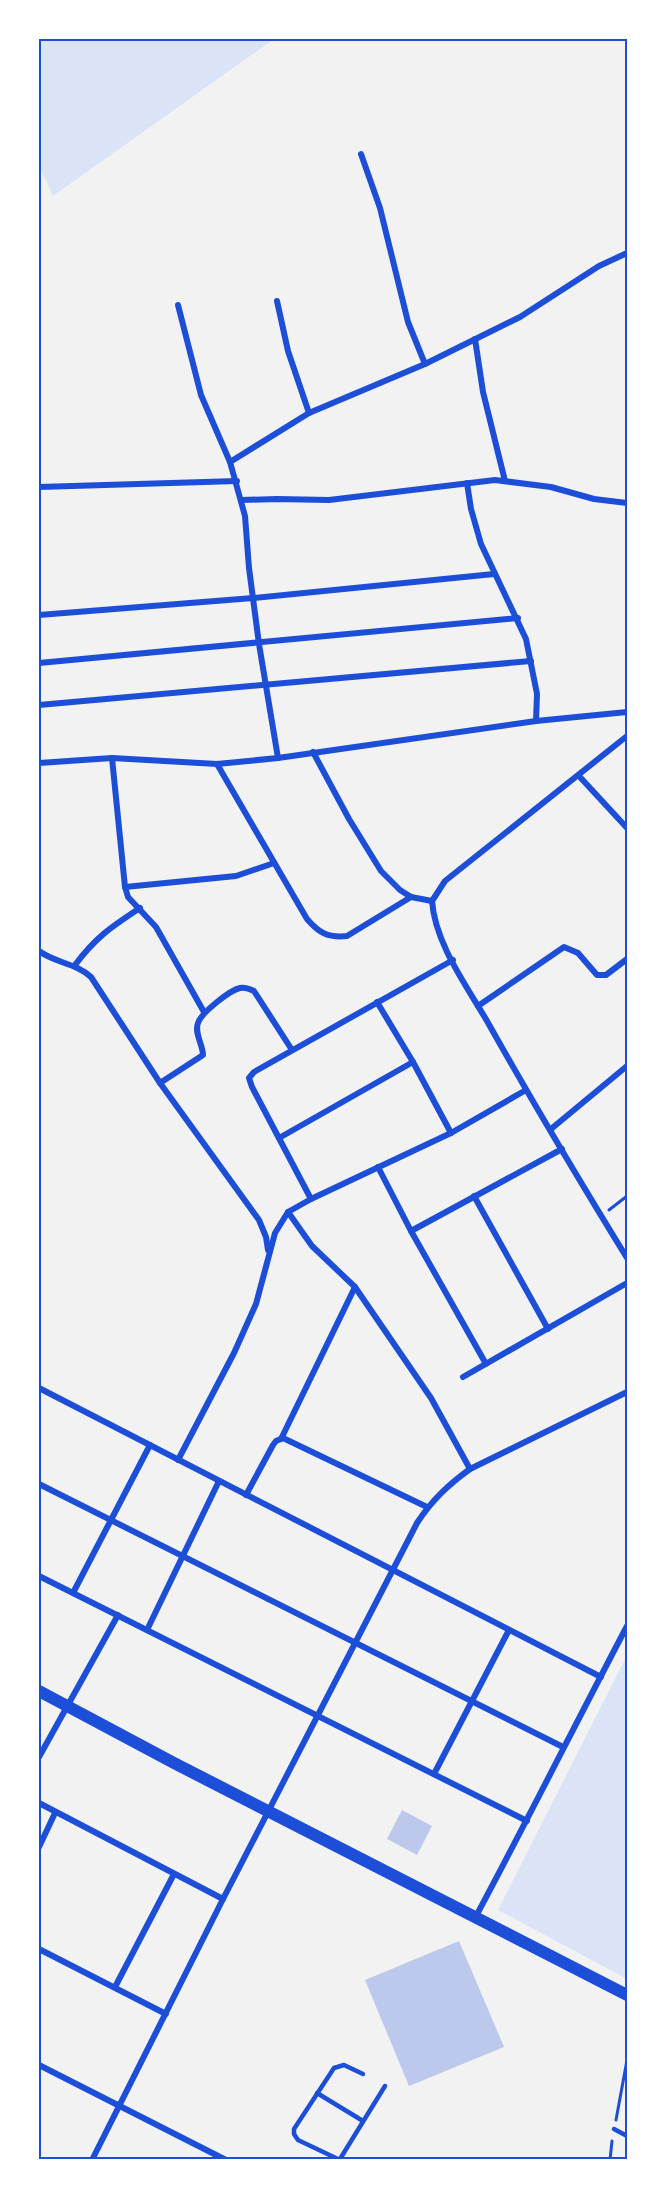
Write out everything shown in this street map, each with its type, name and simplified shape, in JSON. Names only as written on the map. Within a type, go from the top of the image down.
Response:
[{"type":"main road","points":[[39,1691],[627,1995]]},
{"type":"street","points":[[361,154],[380,208],[408,321],[425,364]]},
{"type":"street","points":[[230,462],[309,413],[425,364],[520,317],[599,266],[627,253]]},
{"type":"street","points":[[277,301],[288,351],[309,413]]},
{"type":"street","points":[[178,305],[201,395],[230,462],[242,500],[259,644],[278,758]]},
{"type":"street","points":[[475,339],[483,392],[505,481]]},
{"type":"street","points":[[242,500],[329,500],[495,480],[551,487],[594,499],[627,503]]},
{"type":"street","points":[[39,487],[237,481]]},
{"type":"street","points":[[466,483],[476,530],[494,574],[518,618],[531,661],[537,694],[536,721]]},
{"type":"street","points":[[39,615],[253,598],[494,574]]},
{"type":"street","points":[[39,663],[518,618]]},
{"type":"street","points":[[39,705],[531,661]]},
{"type":"street","points":[[39,763],[112,758],[217,764],[278,758],[536,721],[627,712]]},
{"type":"street","points":[[627,736],[445,881],[432,901],[437,926],[478,1006],[627,1258]]},
{"type":"street","points":[[314,752],[349,819],[381,871],[400,890],[411,897],[432,901]]},
{"type":"street","points":[[112,758],[128,897],[156,927],[204,1012]]},
{"type":"street","points":[[217,764],[308,918],[326,936],[347,936],[411,897]]},
{"type":"street","points":[[579,776],[627,828]]},
{"type":"street","points":[[125,886],[236,876],[274,863]]},
{"type":"street","points":[[75,965],[106,929],[140,908]]},
{"type":"street","points":[[478,1006],[564,947],[578,953],[597,975],[606,975],[627,959]]},
{"type":"street","points":[[39,951],[46,956],[75,965],[91,977],[160,1083],[259,1220],[266,1237],[268,1252]]},
{"type":"street","points":[[311,1199],[249,1078],[254,1072],[292,1050],[453,960]]},
{"type":"street","points":[[160,1083],[203,1055],[197,1024],[204,1012],[238,988],[254,991],[292,1050]]},
{"type":"street","points":[[377,1002],[414,1062],[451,1133]]},
{"type":"street","points":[[279,1138],[414,1062]]},
{"type":"street","points":[[551,1129],[627,1066]]},
{"type":"street","points":[[177,1460],[234,1353],[256,1304],[268,1252],[280,1222],[288,1212],[451,1133],[526,1090]]},
{"type":"street","points":[[411,1231],[562,1149]]},
{"type":"street","points":[[378,1167],[411,1231],[486,1364]]},
{"type":"street","points":[[474,1196],[548,1329]]},
{"type":"street","points":[[288,1212],[312,1246],[355,1287],[431,1398],[470,1469]]},
{"type":"street","points":[[463,1377],[627,1283]]},
{"type":"street","points":[[246,1495],[273,1445],[281,1439],[355,1287]]},
{"type":"street","points":[[39,1388],[601,1677]]},
{"type":"street","points":[[93,2160],[223,1899],[270,1812],[393,1570],[428,1507],[447,1486],[470,1469],[627,1392]]},
{"type":"street","points":[[281,1439],[287,1438],[428,1507]]},
{"type":"street","points":[[73,1593],[150,1445]]},
{"type":"street","points":[[147,1630],[219,1481]]},
{"type":"street","points":[[39,1484],[563,1747]]},
{"type":"street","points":[[39,1576],[527,1821]]},
{"type":"street","points":[[39,1757],[118,1615]]},
{"type":"street","points":[[475,1918],[627,1626]]},
{"type":"street","points":[[434,1774],[509,1630]]},
{"type":"street","points":[[39,1803],[223,1899]]},
{"type":"street","points":[[39,1847],[55,1813]]},
{"type":"street","points":[[115,1988],[174,1874]]},
{"type":"street","points":[[39,1949],[166,2014]]},
{"type":"street","points":[[39,2065],[226,2160]]},
{"type":"lane","points":[[363,2074],[344,2065],[334,2068],[294,2129],[298,2140],[340,2159],[385,2086]]},
{"type":"lane","points":[[317,2093],[363,2121]]},
{"type":"lane","points":[[614,2129],[627,2136]]},
{"type":"path","points":[[601,1216],[627,1196]]},
{"type":"path","points":[[624,2076],[627,2060]]},
{"type":"shaded area","points":[[39,39],[274,39],[53,196],[39,166]]},
{"type":"shaded area","points":[[625,1659],[627,1661],[627,1979],[498,1910]]},
{"type":"building","points":[[402,1810],[432,1826],[417,1855],[387,1839]]},
{"type":"building","points":[[459,1941],[504,2047],[409,2086],[365,1980]]}]
